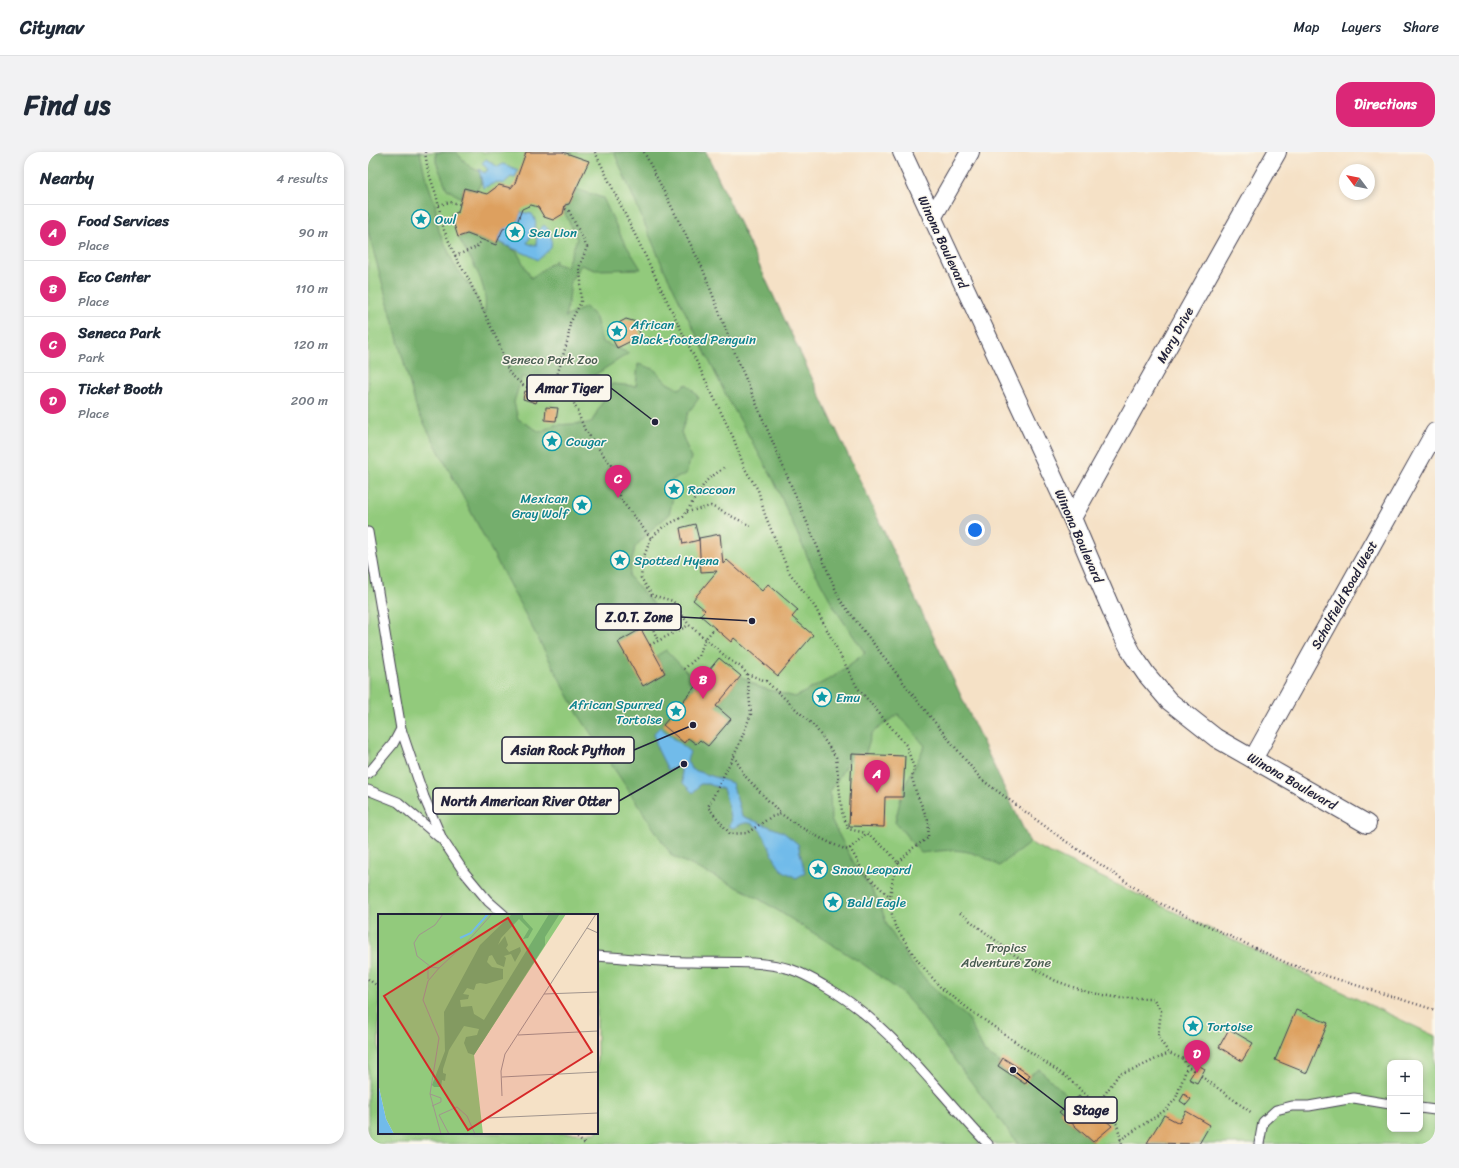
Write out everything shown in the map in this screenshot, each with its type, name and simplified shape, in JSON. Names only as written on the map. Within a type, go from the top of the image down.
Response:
[{"type":"street","name":"Winona Boulevard","points":[[902,152],[1072,518],[1120,630],[1133,655],[1146,674],[1169,701],[1216,738],[1367,824]]},
{"type":"street","points":[[932,218],[970,152]]},
{"type":"street","name":"Mary Drive","points":[[1072,518],[1277,152]]},
{"type":"street","name":"Scholfield Road West","points":[[1253,759],[1435,432]]},
{"type":"lane","points":[[368,532],[401,729],[424,797],[442,839],[464,872],[488,901],[503,914]]},
{"type":"lane","points":[[368,774],[393,744],[401,729]]},
{"type":"lane","points":[[368,790],[398,802],[442,839]]},
{"type":"lane","points":[[598,956],[689,962],[765,964],[791,970],[811,978],[837,992],[894,1040],[958,1113],[988,1144]]},
{"type":"lane","points":[[1259,1144],[1263,1122],[1276,1110],[1292,1106],[1309,1106],[1354,1098],[1387,1104]]},
{"type":"lane","points":[[1423,1108],[1435,1110]]},
{"type":"path","points":[[425,152],[428,171],[439,205],[444,230],[498,344],[509,373],[524,386],[544,394],[562,390],[578,382]]},
{"type":"path","points":[[595,152],[733,437],[745,468],[758,490],[767,522],[789,572],[815,607],[856,687],[906,745],[914,768],[912,778],[916,792],[929,823],[928,838],[913,848],[898,864],[893,878],[889,903],[895,926],[902,938],[941,988],[974,1013],[1068,1078],[1117,1124],[1122,1144]]},
{"type":"path","points":[[644,152],[702,267],[736,356],[840,600],[920,704],[982,778],[1061,838],[1153,900],[1289,964],[1435,1010]]},
{"type":"path","points":[[439,205],[450,202],[460,204]]},
{"type":"path","points":[[564,208],[569,211],[588,247],[579,268],[581,278],[581,302],[570,323],[568,339],[556,379],[562,390],[573,401],[585,430],[613,468],[621,500],[651,538]]},
{"type":"path","points":[[455,256],[477,247],[481,240]]},
{"type":"path","points":[[726,466],[706,481],[683,517],[663,527],[651,538],[643,558],[641,578],[652,595],[673,600],[689,625],[731,661],[742,667],[747,674],[751,714],[733,756],[708,807],[715,818],[730,834],[747,833],[771,817],[781,814]]},
{"type":"path","points":[[687,512],[711,506],[753,527]]},
{"type":"path","points":[[649,619],[658,641]]},
{"type":"path","points":[[650,645],[689,625]]},
{"type":"path","points":[[684,668],[699,656],[705,639],[715,628]]},
{"type":"path","points":[[747,674],[766,681],[814,727],[836,757],[842,812],[848,829],[866,834],[889,852],[898,864]]},
{"type":"path","points":[[733,756],[745,776],[781,814],[803,829],[835,846],[848,850],[866,834]]},
{"type":"path","points":[[850,848],[864,873],[890,897]]},
{"type":"path","points":[[960,913],[1029,966],[1056,981],[1087,992],[1120,998],[1153,998],[1160,1011],[1158,1037],[1168,1053],[1183,1059],[1187,1066],[1194,1071]]},
{"type":"path","points":[[368,979],[378,986]]},
{"type":"path","points":[[1097,1105],[1119,1074],[1138,1068],[1168,1053]]},
{"type":"path","points":[[1120,1140],[1167,1109],[1176,1098],[1187,1066]]},
{"type":"path","points":[[1201,1076],[1263,1122]]},
{"type":"path","points":[[573,1134],[585,1144]]},
{"type":"green space","points":[[368,152],[706,152],[1028,841],[1435,1036],[1435,1144],[368,1144]]},
{"type":"green space","name":"Seneca Park Zoo","points":[[368,152],[420,152],[425,175],[435,204],[439,231],[455,266],[474,292],[484,315],[485,295],[482,285],[474,265],[458,237],[467,234],[496,245],[498,241],[517,252],[531,278],[556,260],[554,263],[566,267],[577,239],[564,211],[565,205],[569,203],[576,189],[603,198],[623,240],[641,269],[595,270],[581,265],[571,280],[569,300],[565,317],[586,307],[596,318],[602,342],[629,353],[587,380],[568,377],[536,383],[522,376],[514,402],[518,419],[540,432],[554,425],[591,423],[612,384],[636,386],[638,364],[654,369],[667,383],[679,389],[687,384],[699,398],[688,413],[681,432],[691,458],[686,474],[666,483],[673,497],[669,515],[653,528],[635,547],[629,576],[654,605],[640,615],[635,633],[619,642],[643,685],[665,673],[656,656],[666,650],[687,672],[693,689],[663,725],[684,743],[688,738],[696,744],[700,740],[716,706],[741,676],[759,687],[795,697],[833,677],[865,653],[837,612],[811,565],[773,479],[726,395],[663,267],[614,152],[706,152],[1030,843],[999,866],[979,855],[970,852],[953,850],[921,853],[895,822],[903,789],[925,746],[898,714],[872,733],[865,755],[852,755],[830,792],[831,820],[854,863],[879,901],[887,925],[910,962],[935,990],[967,1017],[985,1053],[1000,1062],[998,1066],[1024,1083],[1030,1075],[1039,1069],[1073,1101],[1059,1112],[1093,1142],[1092,1144],[1018,1144],[913,1005],[901,992],[863,964],[764,902],[745,891],[672,856],[578,714],[417,410],[368,231]]},
{"type":"green space","points":[[436,152],[456,152],[470,167],[481,172],[481,183],[476,191],[464,188],[461,198],[447,189],[436,162]]},
{"type":"water","points":[[486,159],[498,167],[503,164],[518,170],[515,178],[511,177],[503,184],[497,182],[483,188],[479,169],[484,173],[488,170],[482,163]]},
{"type":"water","points":[[521,212],[532,214],[536,226],[527,243],[536,246],[537,232],[544,225],[550,233],[551,248],[538,260],[498,241],[503,229],[517,223]]},
{"type":"water","points":[[660,727],[690,752],[687,760],[691,769],[732,783],[742,816],[783,832],[798,844],[805,873],[796,878],[782,870],[762,834],[758,828],[752,824],[740,824],[733,828],[728,826],[731,822],[723,789],[708,784],[700,784],[693,793],[683,783],[680,765],[668,770],[657,748],[654,733]]},
{"type":"building","points":[[526,152],[563,152],[589,161],[569,204],[565,205],[563,214],[553,220],[544,217],[538,207],[531,205],[522,209],[517,223],[503,229],[496,245],[467,234],[458,237],[451,215],[458,212],[464,188],[487,194],[499,185],[511,188],[515,183]]},
{"type":"building","points":[[626,319],[636,322],[641,336],[617,348],[610,335],[613,326]]},
{"type":"building","points":[[525,391],[539,395],[536,403],[523,399]]},
{"type":"building","points":[[546,407],[558,408],[556,421],[545,420]]},
{"type":"building","points":[[695,524],[699,540],[683,544],[680,528]]},
{"type":"building","points":[[720,534],[723,564],[727,560],[762,591],[768,584],[798,610],[792,617],[813,635],[778,676],[734,638],[731,642],[700,615],[705,610],[693,600],[717,571],[701,572],[699,538]]},
{"type":"building","points":[[641,629],[665,673],[643,686],[618,642]]},
{"type":"building","points":[[719,658],[741,676],[716,706],[731,719],[708,746],[700,740],[696,744],[688,738],[684,743],[663,725]]},
{"type":"building","points":[[852,754],[905,756],[903,797],[885,797],[884,827],[849,826]]},
{"type":"building","points":[[1296,1010],[1328,1023],[1307,1073],[1275,1060]]},
{"type":"building","points":[[1229,1029],[1253,1043],[1242,1061],[1219,1047]]},
{"type":"building","points":[[1003,1058],[1030,1075],[1025,1084],[998,1066]]},
{"type":"building","points":[[1198,1065],[1205,1069],[1197,1083],[1189,1079]]},
{"type":"building","points":[[1184,1094],[1191,1099],[1186,1105],[1180,1101]]},
{"type":"building","points":[[1079,1096],[1112,1126],[1093,1142],[1059,1112]]},
{"type":"building","points":[[1186,1111],[1210,1125],[1199,1144],[1147,1143],[1164,1115],[1179,1123]]},
{"type":"place","name":"Owl","points":[[421,219]]},
{"type":"place","name":"Sea Lion","points":[[515,232]]},
{"type":"place","name":"African Black-footed Penguin","points":[[617,331]]},
{"type":"place","name":"Amar Tiger","points":[[655,422]]},
{"type":"place","name":"Cougar","points":[[552,441]]},
{"type":"place","name":"Raccoon","points":[[674,489]]},
{"type":"place","name":"Seneca Park","points":[[618,498]]},
{"type":"place","name":"Mexican Gray Wolf","points":[[582,505]]},
{"type":"place","name":"Spotted Hyena","points":[[620,560]]},
{"type":"place","name":"Z.O.T. Zone","points":[[752,621]]},
{"type":"place","name":"Emu","points":[[822,697]]},
{"type":"place","name":"Eco Center","points":[[703,699]]},
{"type":"place","name":"African Spurred Tortoise","points":[[676,711]]},
{"type":"place","name":"Asian Rock Python","points":[[693,725]]},
{"type":"place","name":"North American River Otter","points":[[684,764]]},
{"type":"place","name":"Food Services","points":[[877,793]]},
{"type":"place","name":"Snow Leopard","points":[[818,869]]},
{"type":"place","name":"Bald Eagle","points":[[833,902]]},
{"type":"place","name":"Tortoise","points":[[1193,1026]]},
{"type":"place","name":"Stage","points":[[1013,1070]]},
{"type":"place","name":"Ticket Booth","points":[[1197,1073]]},
{"type":"park label","name":"Tropics Adventure Zone","points":[[1006,954]]}]
